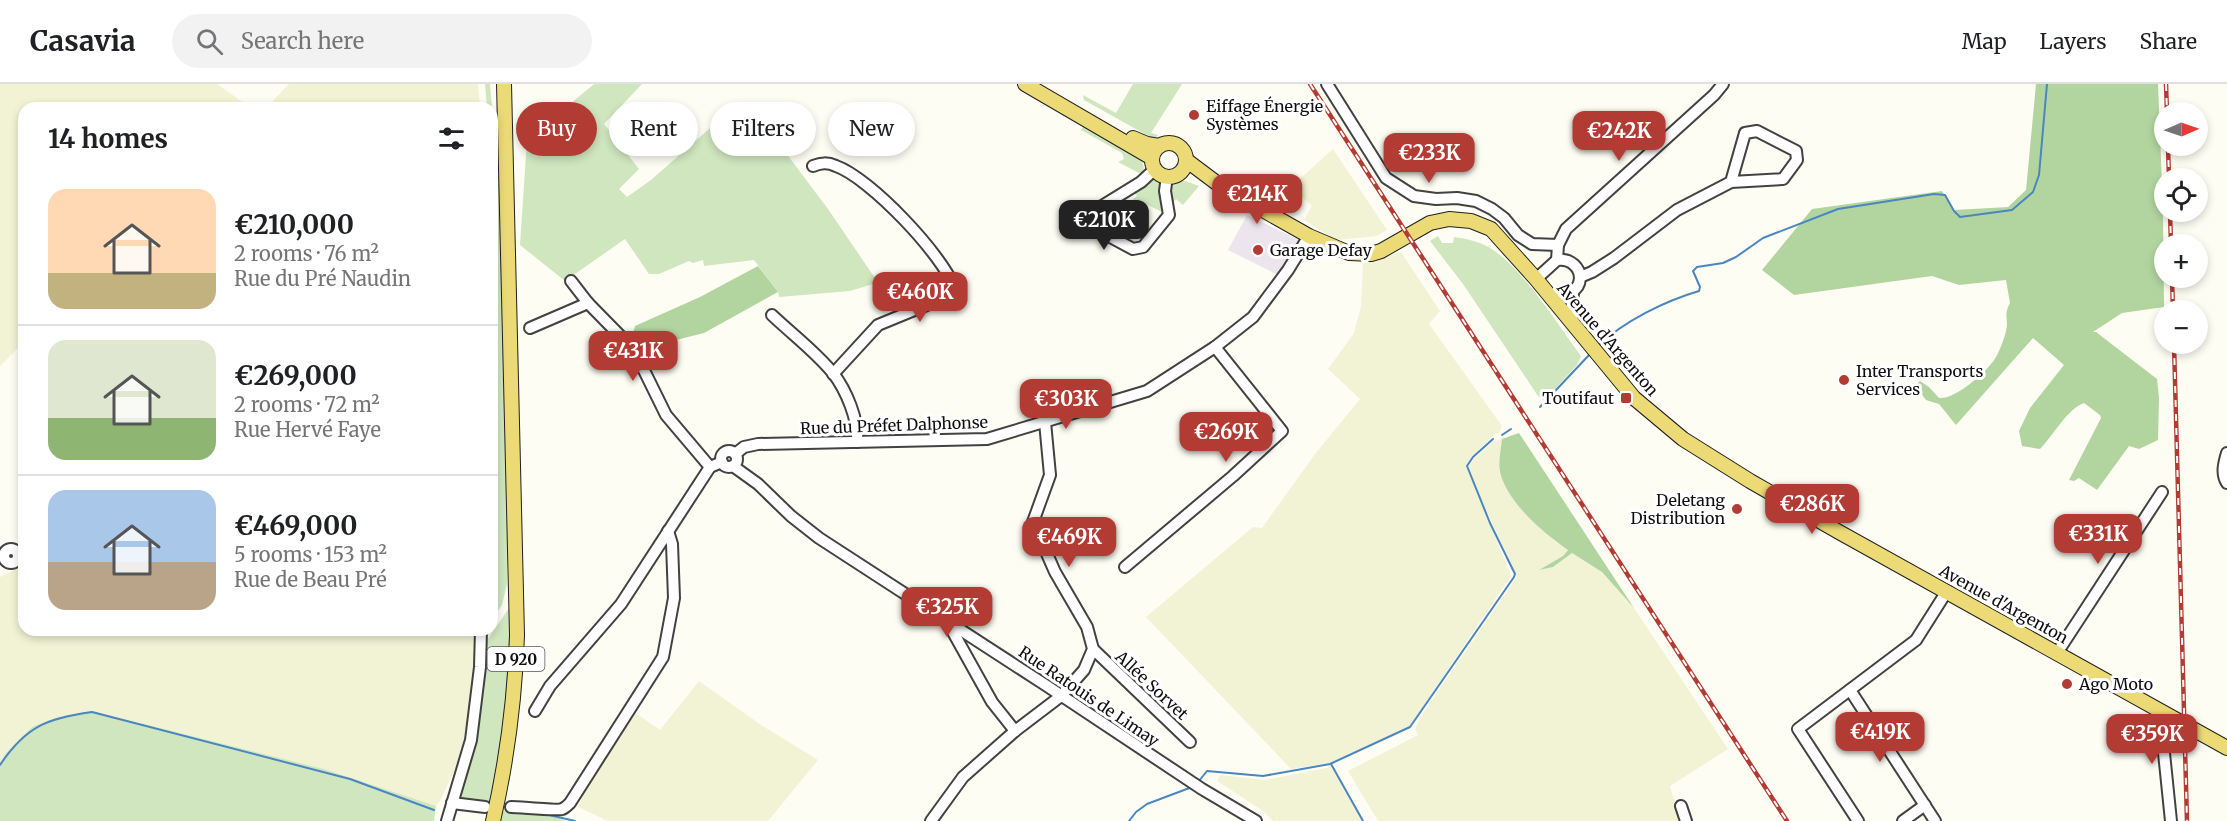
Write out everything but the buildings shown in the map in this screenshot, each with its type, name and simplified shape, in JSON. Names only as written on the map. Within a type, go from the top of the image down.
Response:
[{"type":"main road","name":"D 920","points":[[498,84],[505,150]]},
{"type":"main road","name":"D 920","points":[[493,821],[510,727],[516,677],[517,635],[504,84]]},
{"type":"main road","points":[[1024,84],[1155,158]]},
{"type":"main road","points":[[1037,84],[1137,140],[1155,158],[1160,174],[1222,187]]},
{"type":"main road","points":[[1155,158],[1168,143],[1176,144],[1184,152],[1186,160],[1185,165],[1173,175]]},
{"type":"main road","points":[[1186,160],[1222,187]]},
{"type":"main road","name":"Avenue d'Argenton","points":[[1222,187],[1309,236],[1349,253],[1371,254],[1397,244],[1430,223],[1449,219],[1471,221],[1491,229],[1536,279],[1634,398],[1683,439],[1778,497],[2227,748]]},
{"type":"street","points":[[1328,84],[1386,178],[1414,196],[1476,201],[1504,218],[1518,235],[1532,244],[1558,245]]},
{"type":"street","points":[[1536,279],[1557,260],[1558,245],[1566,229],[1714,95],[1723,84]]},
{"type":"street","points":[[1580,277],[1614,258],[1677,210],[1731,182],[1783,179],[1797,160],[1796,150],[1757,131],[1745,133],[1731,182]]},
{"type":"street","points":[[1155,158],[1141,182],[1091,214],[1092,227],[1133,249],[1143,247],[1169,215],[1164,191],[1173,175]]},
{"type":"street","points":[[813,166],[829,163],[853,174],[896,213],[941,262],[953,284],[954,293],[878,325],[833,374]]},
{"type":"street","name":"Rue du Préfet Dalphonse","points":[[735,454],[744,447],[758,444],[987,439],[1147,391],[1215,347],[1253,317],[1309,236]]},
{"type":"street","points":[[1557,260],[1569,261],[1580,277],[1579,285],[1573,292],[1571,311],[1574,327]]},
{"type":"street","points":[[571,281],[588,303],[634,350],[666,415],[710,467]]},
{"type":"street","points":[[1548,294],[1557,296],[1573,292]]},
{"type":"street","points":[[530,328],[588,303]]},
{"type":"street","points":[[772,315],[833,374],[850,405],[857,432],[857,442]]},
{"type":"street","points":[[1125,567],[1233,476],[1282,431],[1215,347]]},
{"type":"street","points":[[931,821],[963,777],[1015,731],[1061,696],[1084,670],[1093,650],[1087,627],[1054,572],[1033,522],[1050,475],[1045,422]]},
{"type":"street","points":[[727,452],[735,454],[737,462],[733,466],[728,467],[722,462],[722,456],[727,452]]},
{"type":"street","points":[[2227,453],[2223,471],[2227,483]]},
{"type":"street","points":[[535,711],[550,686],[621,604],[710,467],[722,462]]},
{"type":"street","name":"Rue Ratouis de Limay","points":[[733,466],[758,484],[791,516],[819,538],[1184,778],[1256,821]]},
{"type":"street","points":[[2057,653],[2162,492]]},
{"type":"street","points":[[511,807],[564,809],[663,657],[674,598],[672,544],[668,531]]},
{"type":"street","points":[[1857,821],[1798,729],[1916,640],[1947,591]]},
{"type":"street","points":[[948,623],[992,702],[1015,731]]},
{"type":"street","points":[[447,821],[471,740],[477,698],[481,636]]},
{"type":"street","name":"Allée Sorvet","points":[[1093,650],[1190,742]]},
{"type":"street","points":[[1850,690],[1935,821]]},
{"type":"street","points":[[2165,713],[2161,724],[2170,821]]},
{"type":"street","points":[[453,803],[485,807]]},
{"type":"street","points":[[1904,821],[1925,805]]},
{"type":"street","points":[[1681,806],[1686,821]]},
{"type":"shaded area","points":[[1247,215],[1299,240],[1278,275],[1228,250]]},
{"type":"green space","points":[[0,84],[217,84],[242,102],[18,102],[18,348],[0,366]]},
{"type":"green space","points":[[289,84],[478,84],[480,102],[272,102]]},
{"type":"green space","points":[[485,84],[490,84],[492,102],[486,102]]},
{"type":"green space","points":[[594,84],[642,84],[625,102],[609,102],[609,119],[604,124],[609,130],[609,156],[629,156],[639,169],[619,189],[627,197],[678,156],[698,156],[698,139],[710,128],[710,156],[788,156],[828,209],[877,281],[876,283],[850,291],[779,297],[778,292],[754,260],[704,266],[703,260],[693,263],[689,261],[659,274],[649,274],[625,239],[565,281],[520,245],[526,156],[597,156],[597,102],[572,102]]},
{"type":"green space","points":[[1133,84],[1182,84],[1151,133],[1158,135],[1157,137],[1150,137],[1084,100],[1083,95],[1116,113]]},
{"type":"green space","points":[[2036,84],[2158,84],[2159,102],[2154,102],[2154,156],[2161,156],[2161,168],[2154,168],[2154,222],[2163,222],[2163,234],[2154,234],[2154,288],[2164,288],[2164,300],[2154,300],[2154,308],[2122,313],[2093,332],[2157,379],[2158,440],[2139,449],[2129,446],[2097,490],[2079,478],[2074,481],[2069,480],[2101,418],[2084,403],[2066,416],[2040,449],[2022,446],[2019,431],[2030,408],[2064,365],[2033,338],[1956,425],[1939,404],[1926,400],[1915,385],[1920,381],[1939,398],[1946,397],[1962,390],[1992,363],[2007,327],[2007,311],[2010,303],[2006,280],[1959,285],[1932,276],[1794,295],[1762,270],[1812,209],[1942,191],[1954,210],[2008,207],[2026,190]]},
{"type":"green space","points":[[1084,125],[1142,160],[1144,169],[1141,174],[1118,162],[1124,159],[1122,153],[1081,130]]},
{"type":"green space","points":[[1333,149],[1387,230],[1377,236],[1336,240],[1304,220],[1312,206],[1300,195],[1292,193],[1284,197],[1282,195]]},
{"type":"green space","points":[[498,174],[501,208],[508,458],[507,584],[502,605],[498,611]]},
{"type":"green space","points":[[1153,179],[1163,184],[1166,214],[1142,202],[1139,207],[1130,202],[1137,196],[1134,192]]},
{"type":"green space","points":[[1185,181],[1199,186],[1183,205],[1176,199],[1172,204],[1171,186]]},
{"type":"green space","points":[[1438,236],[1442,243],[1453,243],[1454,237],[1477,242],[1502,257],[1539,297],[1581,356],[1577,365],[1544,401],[1538,396],[1463,284],[1430,241]]},
{"type":"green space","points":[[1401,252],[1440,311],[1429,324],[1502,426],[1499,433],[1496,433],[1472,456],[1466,467],[1470,477],[1469,466],[1474,459],[1493,442],[1502,439],[1499,471],[1510,493],[1554,541],[1568,550],[1563,556],[1541,569],[1553,567],[1572,553],[1602,572],[1634,608],[1728,749],[1670,786],[1680,821],[1378,821],[1348,771],[1418,735],[1415,729],[1421,716],[1517,577],[1474,484],[1511,576],[1409,727],[1329,763],[1291,769],[1146,617],[1253,527],[1262,528],[1315,454],[1360,399],[1328,369],[1354,333],[1361,306],[1363,263]]},
{"type":"green space","points":[[758,266],[778,292],[704,333],[676,340],[654,341],[632,338],[635,326],[700,297]]},
{"type":"green space","points":[[1519,433],[1634,608],[1602,572],[1572,553],[1553,567],[1539,570],[1563,556],[1568,550],[1548,535],[1518,506],[1504,483],[1499,468],[1502,439]]},
{"type":"green space","points":[[18,568],[18,636],[475,636],[473,687],[465,734],[456,767],[440,801],[436,806],[429,805],[324,769],[92,711],[32,727],[6,753],[0,763],[0,577]]},
{"type":"green space","points":[[509,608],[511,609],[506,717],[491,804],[463,800],[460,793],[486,642],[490,636],[498,636],[498,624]]},
{"type":"green space","points":[[699,681],[761,725],[818,760],[768,821],[608,821],[578,807],[584,793],[634,712],[660,730]]},
{"type":"green space","points":[[92,711],[324,769],[436,806],[434,821],[0,821],[0,763],[6,753],[32,727],[58,717]]},
{"type":"green space","points":[[1331,767],[1362,821],[1273,821],[1263,811],[1217,781],[1220,775],[1265,780]]},
{"type":"green space","points":[[581,793],[583,794],[569,814],[560,818],[565,821],[499,821],[502,811],[555,814]]},
{"type":"waterway","points":[[1598,346],[1620,328],[1646,313],[1699,291],[1700,287],[1693,271],[1697,267],[1723,263],[1736,257],[1763,238],[1838,209],[1934,194],[1945,195],[1960,217],[2012,210],[2033,192],[2039,175],[2047,84]]},
{"type":"waterway","points":[[1540,407],[1590,354]]},
{"type":"waterway","points":[[1502,435],[1511,429]]},
{"type":"waterway","points":[[1199,781],[1207,771],[1263,776],[1330,764],[1410,727],[1515,574],[1490,523],[1467,466],[1473,457],[1493,439]]},
{"type":"waterway","points":[[0,765],[19,741],[39,726],[63,717],[92,712],[350,779],[434,810]]},
{"type":"waterway","points":[[1331,764],[1363,821]]},
{"type":"waterway","points":[[1129,821],[1147,804],[1192,787]]},
{"type":"waterway","points":[[545,814],[575,821]]},
{"type":"railway","points":[[1310,84],[1787,821]]},
{"type":"railway","points":[[2166,84],[2167,102]]},
{"type":"railway","points":[[2168,156],[2169,168]]},
{"type":"railway","points":[[2170,222],[2171,234]]},
{"type":"railway","points":[[2172,288],[2173,300]]},
{"type":"railway","points":[[2174,354],[2187,821]]},
{"type":"place","name":"Eiffage Énergie Systèmes","points":[[1194,115]]},
{"type":"place","name":"Garage Defay","points":[[1258,250]]},
{"type":"place","name":"Inter Transports Services","points":[[1844,380]]},
{"type":"place","name":"Toutifaut","points":[[1626,398]]},
{"type":"place","name":"Deletang Distribution","points":[[1737,509]]},
{"type":"place","name":"Ago Moto","points":[[2067,684]]}]
